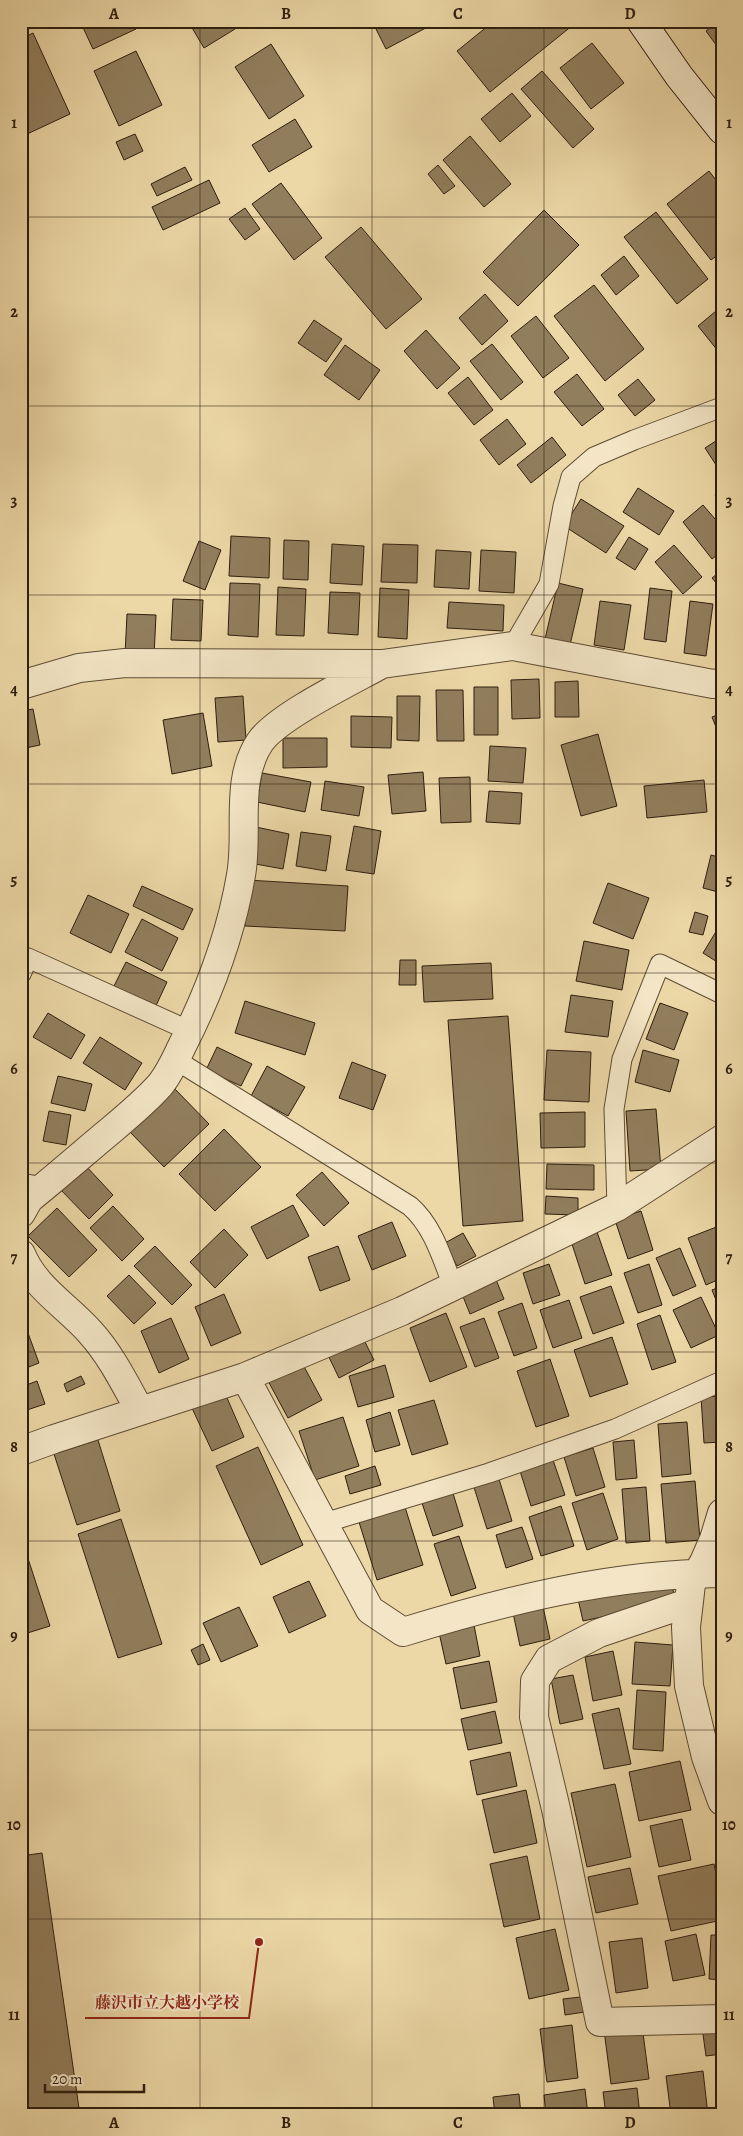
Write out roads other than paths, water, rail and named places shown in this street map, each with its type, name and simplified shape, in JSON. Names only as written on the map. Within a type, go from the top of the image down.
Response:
[{"type":"street","points":[[641,21],[719,123]]},
{"type":"street","points":[[21,685],[79,668],[125,663],[382,664],[513,646],[713,684],[722,683]]},
{"type":"street","points":[[21,1213],[29,1199],[33,1185],[141,1104],[161,1084],[176,1060],[200,1011],[233,915],[242,873],[245,837],[244,794],[249,766],[260,741],[282,721],[382,664]]},
{"type":"street","points":[[21,1452],[54,1439],[245,1377],[402,1311],[617,1207],[722,1139]]},
{"type":"street","points":[[21,1254],[38,1282],[92,1334],[112,1363],[140,1411]]},
{"type":"street","points":[[245,1377],[370,1610],[403,1632],[539,1594],[602,1582],[709,1573]]},
{"type":"street","points":[[709,1573],[704,1562],[722,1513]]},
{"type":"street","points":[[709,1573],[691,1584],[686,1627],[689,1686],[706,1757],[722,1801]]},
{"type":"street","points":[[688,1603],[598,1633],[549,1659],[535,1681],[534,1717],[556,1809],[600,2022],[722,2019]]},
{"type":"lane","points":[[513,646],[549,584],[563,506],[571,477],[594,457],[722,407]]},
{"type":"lane","points":[[21,974],[28,958],[190,1031]]},
{"type":"lane","points":[[617,1207],[614,1109],[622,1059],[660,964],[722,994]]},
{"type":"lane","points":[[176,1060],[420,1214],[430,1231],[453,1286]]},
{"type":"lane","points":[[324,1523],[489,1473],[616,1429],[722,1381]]},
{"type":"place","name":"藤沢市立大越小学校","points":[[259,1942]]}]
